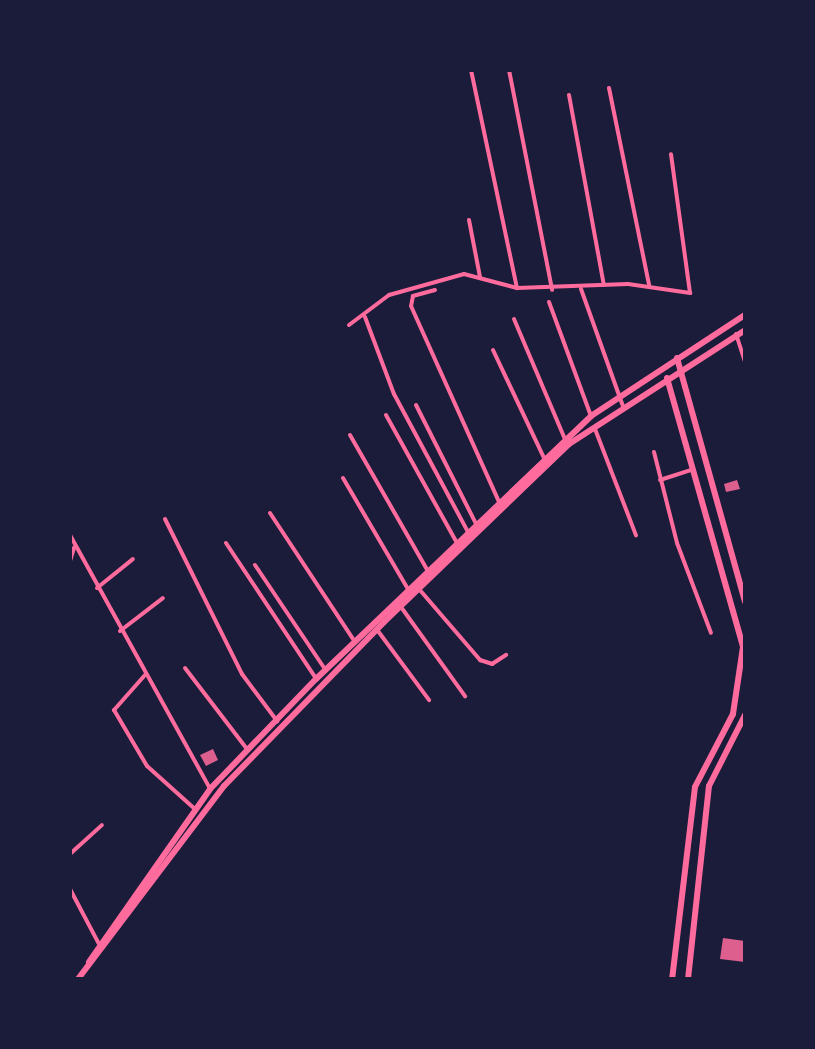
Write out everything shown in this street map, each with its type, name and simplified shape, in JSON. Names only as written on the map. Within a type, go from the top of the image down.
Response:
[{"type":"main road","points":[[89,964],[99,944],[187,826],[318,682],[620,396],[745,316]]},
{"type":"main road","points":[[375,627],[401,606],[429,573],[565,439],[745,330]]},
{"type":"main road","points":[[677,358],[745,602]]},
{"type":"main road","points":[[664,368],[740,629],[742,665],[733,714],[694,787],[672,979]]},
{"type":"main road","points":[[318,682],[325,669],[357,644]]},
{"type":"main road","points":[[688,979],[709,786],[745,715]]},
{"type":"main road","points":[[78,979],[210,789],[278,722]]},
{"type":"street","points":[[472,70],[517,288]]},
{"type":"street","points":[[509,70],[552,290]]},
{"type":"street","points":[[609,88],[648,285]]},
{"type":"street","points":[[569,95],[604,285]]},
{"type":"street","points":[[349,325],[406,288],[450,275],[480,277],[517,288],[581,292],[604,285],[692,290],[671,154]]},
{"type":"street","points":[[469,220],[480,277]]},
{"type":"street","points":[[435,290],[413,296],[410,306],[500,502]]},
{"type":"street","points":[[581,292],[623,406]]},
{"type":"street","points":[[549,302],[636,534]]},
{"type":"street","points":[[364,316],[394,394],[468,534]]},
{"type":"street","points":[[514,319],[565,439]]},
{"type":"street","points":[[736,334],[745,361]]},
{"type":"street","points":[[494,350],[544,458]]},
{"type":"street","points":[[416,406],[478,528]]},
{"type":"street","points":[[386,415],[458,545]]},
{"type":"street","points":[[350,435],[429,573]]},
{"type":"street","points":[[654,452],[711,633]]},
{"type":"street","points":[[660,480],[691,470]]},
{"type":"street","points":[[343,478],[415,588],[480,660],[492,664],[506,655]]},
{"type":"street","points":[[270,512],[357,644]]},
{"type":"street","points":[[165,519],[242,674],[278,722]]},
{"type":"street","points":[[70,536],[210,789]]},
{"type":"street","points":[[70,561],[74,543]]},
{"type":"street","points":[[226,543],[318,682]]},
{"type":"street","points":[[97,588],[133,559]]},
{"type":"street","points":[[255,565],[325,669]]},
{"type":"street","points":[[120,631],[162,598]]},
{"type":"street","points":[[401,606],[465,696]]},
{"type":"street","points":[[375,627],[429,700]]},
{"type":"street","points":[[185,668],[247,749]]},
{"type":"street","points":[[145,675],[114,710],[148,766],[195,809]]},
{"type":"street","points":[[70,854],[102,825]]},
{"type":"street","points":[[70,889],[99,944]]},
{"type":"building","points":[[737,480],[740,489],[726,492],[724,484]]},
{"type":"building","points":[[213,749],[218,760],[206,766],[200,755]]},
{"type":"building","points":[[723,938],[745,941],[745,962],[720,959]]}]
